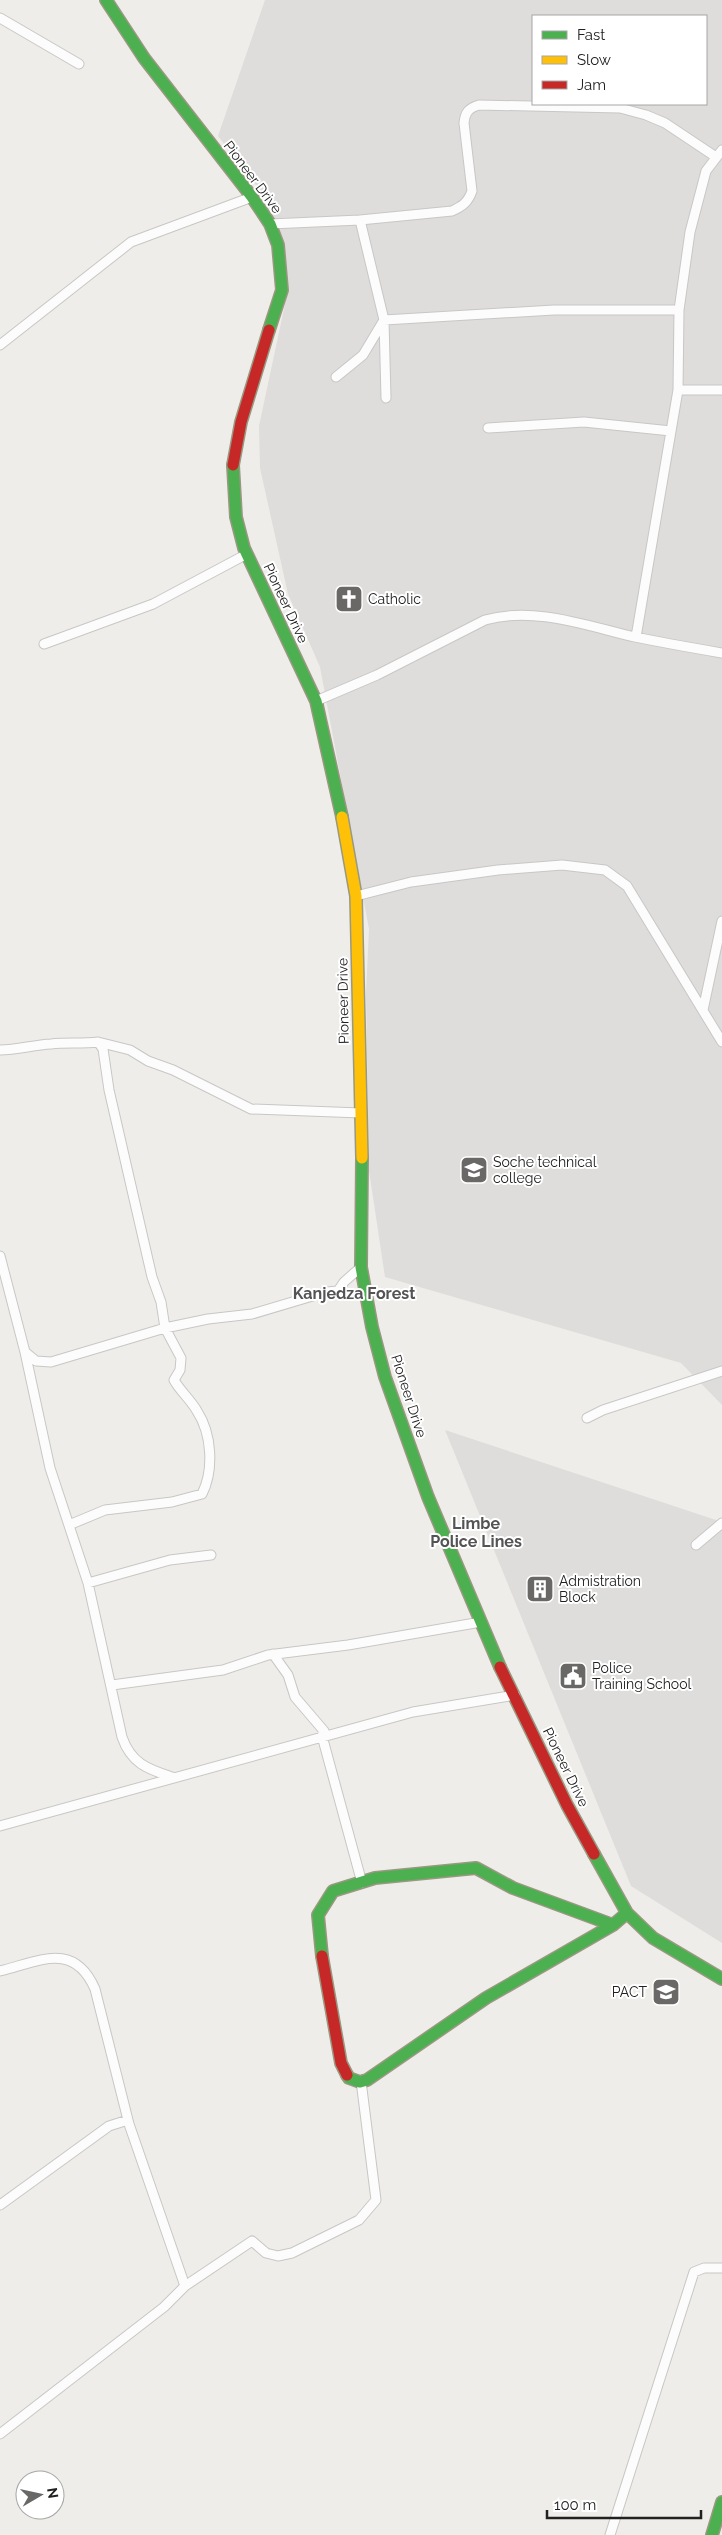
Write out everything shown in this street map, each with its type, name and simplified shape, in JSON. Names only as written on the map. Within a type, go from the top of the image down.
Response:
[{"type":"street","name":"Pioneer Drive","points":[[106,0],[144,58],[252,197],[270,224],[278,245],[282,290],[241,422],[232,462],[236,517],[246,554],[316,701],[348,843],[356,896],[361,1113],[361,1268],[372,1327],[386,1377],[428,1496],[497,1661],[567,1805],[627,1913],[653,1938],[722,1979]]},
{"type":"street","points":[[0,18],[79,64]]},
{"type":"street","points":[[270,224],[360,220],[452,211],[469,200],[472,190],[464,123],[465,114],[471,108],[485,105],[637,108],[719,154],[706,171],[690,232],[679,310],[678,390],[636,637]]},
{"type":"street","points":[[0,345],[131,242],[252,197]]},
{"type":"street","points":[[360,220],[384,320],[386,398]]},
{"type":"street","points":[[384,320],[554,310],[679,310]]},
{"type":"street","points":[[336,377],[363,355],[384,320]]},
{"type":"street","points":[[678,390],[722,390]]},
{"type":"street","points":[[488,428],[584,422],[671,431]]},
{"type":"street","points":[[44,644],[154,604],[246,554]]},
{"type":"street","points":[[316,701],[377,675],[485,620],[500,616],[518,614],[550,618],[722,654]]},
{"type":"street","points":[[356,896],[411,882],[498,870],[562,865],[605,870],[627,886],[722,1042]]},
{"type":"street","points":[[704,1010],[722,921]]},
{"type":"street","points":[[0,1050],[23,1049],[61,1043],[98,1042],[130,1050],[148,1061],[173,1070],[251,1109],[361,1113]]},
{"type":"street","points":[[69,1525],[105,1510],[172,1502],[202,1494],[210,1457],[204,1423],[198,1411],[175,1382],[181,1358],[165,1328],[161,1302],[152,1277],[109,1090],[103,1049],[98,1042]]},
{"type":"street","points":[[0,1256],[25,1352],[50,1468],[88,1583],[126,1750],[137,1763],[149,1770],[172,1777]]},
{"type":"street","points":[[25,1352],[36,1361],[51,1362],[165,1328],[208,1319],[252,1314],[338,1290],[344,1282],[361,1268]]},
{"type":"street","points":[[587,1418],[603,1410],[722,1371]]},
{"type":"street","points":[[696,1545],[722,1523]]},
{"type":"street","points":[[88,1583],[170,1560],[211,1555]]},
{"type":"street","points":[[112,1685],[223,1670],[273,1654],[348,1645],[481,1622]]},
{"type":"street","points":[[273,1654],[288,1675],[295,1697],[324,1731],[322,1736],[362,1883]]},
{"type":"street","points":[[0,1826],[412,1712],[515,1695]]},
{"type":"street","points":[[614,1925],[513,1888],[476,1868],[375,1878],[333,1891],[318,1915],[318,1932],[340,2063],[349,2078],[361,2082],[367,2080],[390,2066],[486,1998],[614,1925],[627,1913]]},
{"type":"street","points":[[0,1970],[55,1958],[68,1958],[80,1966],[91,1979],[96,1989],[128,2120],[185,2286]]},
{"type":"street","points":[[0,2434],[164,2307],[185,2286],[252,2241],[266,2254],[278,2256],[292,2253],[358,2220],[376,2200],[361,2082]]},
{"type":"street","points":[[0,2205],[102,2131],[128,2120]]},
{"type":"street","points":[[610,2535],[682,2303],[694,2272],[704,2268],[722,2268]]},
{"type":"street","points":[[712,2535],[722,2502]]},
{"type":"shaded area","points":[[265,0],[722,0],[722,1405],[681,1363],[385,1277],[369,1171],[366,993],[369,929],[320,667],[288,594],[260,468],[259,426],[288,290],[270,203],[218,136]]},
{"type":"shaded area","points":[[445,1430],[722,1522],[722,1943],[631,1886]]},
{"type":"traffic: fast","points":[[106,0],[144,58],[252,197],[270,224],[278,245],[282,290],[269,330]]},
{"type":"traffic: fast","points":[[233,465],[236,517],[244,548],[316,701],[342,817]]},
{"type":"traffic: fast","points":[[362,1158],[361,1267],[372,1327],[385,1377],[428,1497],[500,1667]]},
{"type":"traffic: fast","points":[[594,1854],[627,1913],[653,1938],[722,1979]]},
{"type":"traffic: fast","points":[[322,1956],[318,1915],[333,1891],[375,1878],[476,1868],[513,1888],[613,1925]]},
{"type":"traffic: fast","points":[[347,2075],[349,2078],[360,2082],[367,2080],[486,1998],[613,1925],[627,1913]]},
{"type":"traffic: fast","points":[[712,2535],[722,2502]]},
{"type":"traffic: slow","points":[[342,817],[356,896],[362,1158]]},
{"type":"traffic: jam","points":[[233,465],[241,422],[269,330]]},
{"type":"traffic: jam","points":[[500,1667],[567,1805],[594,1854]]},
{"type":"traffic: jam","points":[[322,1956],[341,2063],[347,2075]]},
{"type":"place","name":"Catholic","points":[[349,599]]},
{"type":"place","name":"Soche technical college","points":[[474,1170]]},
{"type":"place","name":"Admistration Block","points":[[540,1589]]},
{"type":"place","name":"Police Training School","points":[[573,1676]]},
{"type":"place","name":"PACT","points":[[666,1992]]},
{"type":"district","name":"Kanjedza Forest","points":[[354,1293]]},
{"type":"district","name":"Limbe Police Lines","points":[[476,1532]]}]
